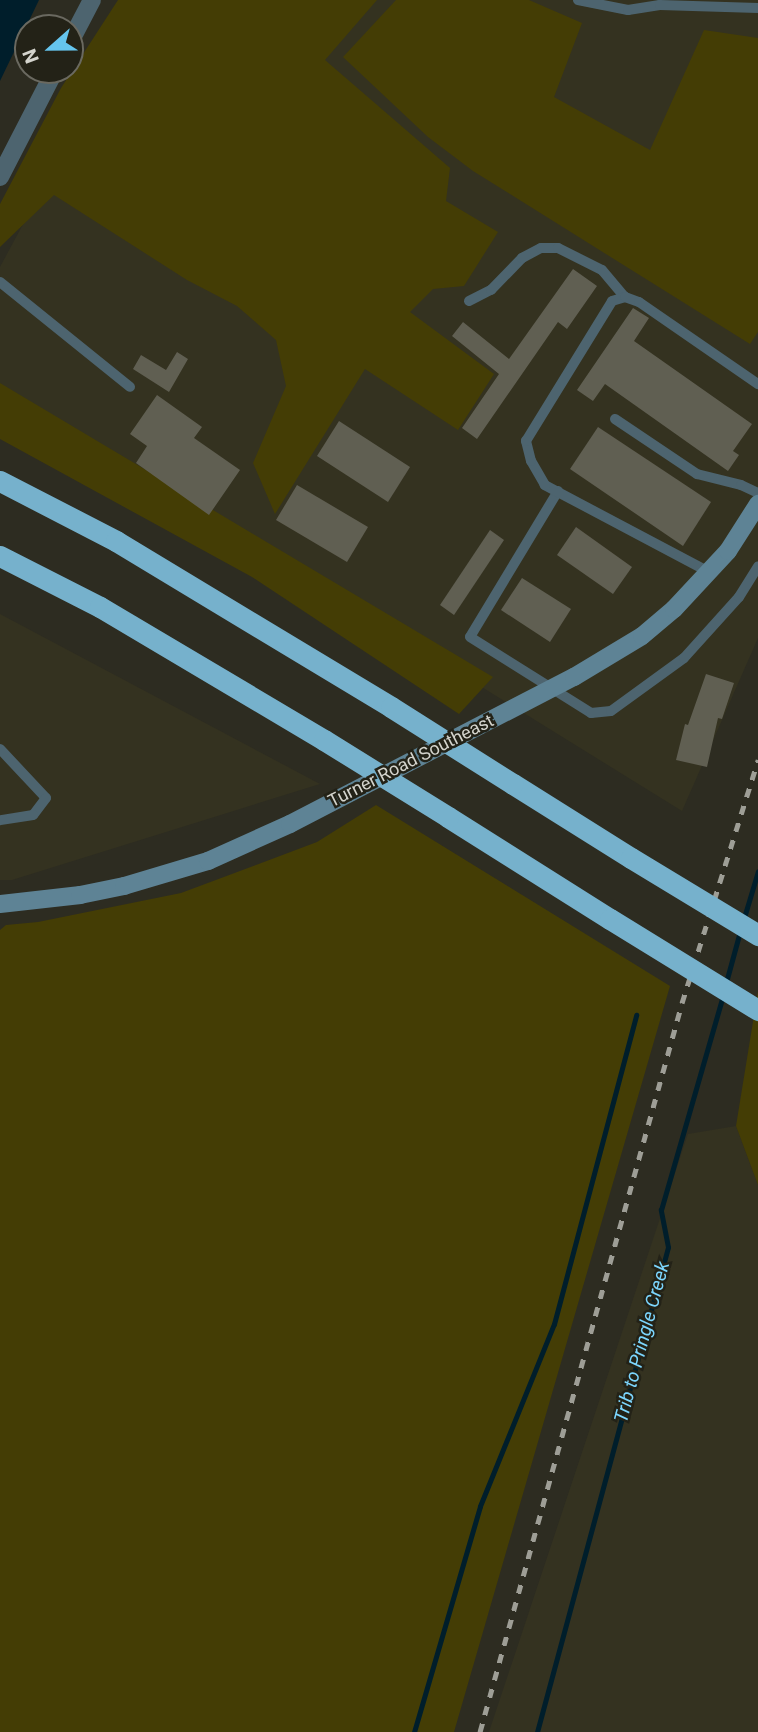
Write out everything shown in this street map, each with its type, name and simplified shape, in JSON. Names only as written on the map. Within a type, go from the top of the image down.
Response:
[{"type":"highway","points":[[0,481],[116,541],[216,598],[758,935]]},
{"type":"highway","points":[[0,556],[111,613],[324,740],[758,1010]]},
{"type":"main road","name":"Turner Road Southeast","points":[[0,904],[102,891],[208,861],[290,824],[551,689],[642,636],[674,609],[709,572],[758,504]]},
{"type":"street","points":[[0,177],[48,84]]},
{"type":"lane","points":[[578,0],[628,10],[661,3],[707,3],[758,8]]},
{"type":"lane","points":[[469,301],[491,290],[522,258],[541,248],[558,248],[601,270],[625,297],[639,302],[758,384]]},
{"type":"lane","points":[[0,282],[130,387]]},
{"type":"lane","points":[[625,297],[612,301],[526,441],[531,461],[545,485],[709,572]]},
{"type":"lane","points":[[615,419],[697,474],[741,485],[758,493]]},
{"type":"lane","points":[[558,491],[470,637],[591,713],[611,711],[684,658],[739,597],[758,567]]},
{"type":"lane","points":[[0,749],[46,798],[33,815],[0,820]]},
{"type":"shaded area","points":[[118,0],[377,0],[325,60],[450,168],[446,201],[498,232],[464,286],[433,289],[410,312],[494,374],[458,430],[365,369],[275,514],[253,463],[286,386],[276,340],[237,306],[187,280],[54,195],[0,247],[0,204],[64,84],[84,84],[84,52]]},
{"type":"shaded area","points":[[144,0],[758,0],[758,638],[682,811],[0,389],[0,267]]},
{"type":"shaded area","points":[[396,0],[529,0],[582,23],[554,97],[650,150],[704,30],[758,38],[758,332],[750,344],[473,171],[428,137],[343,57]]},
{"type":"shaded area","points":[[0,383],[493,677],[459,714],[252,577],[0,439]]},
{"type":"shaded area","points":[[0,614],[320,784],[12,880],[0,880]]},
{"type":"shaded area","points":[[376,805],[670,986],[454,1732],[0,1732],[0,930],[6,925],[38,922],[181,893],[317,842]]},
{"type":"shaded area","points":[[758,991],[758,1185],[736,1126]]},
{"type":"shaded area","points":[[736,1126],[758,1185],[758,1732],[489,1732],[688,1134]]},
{"type":"water","points":[[0,0],[39,0],[32,14],[14,14],[14,52],[0,81]]},
{"type":"building","points":[[573,269],[597,286],[567,329],[558,322],[477,439],[462,428],[499,374],[452,336],[463,322],[509,359]]},
{"type":"building","points":[[633,308],[649,318],[634,341],[752,424],[733,451],[739,455],[728,471],[605,384],[593,401],[577,390]]},
{"type":"building","points":[[177,352],[188,359],[169,392],[133,369],[141,355],[166,370]]},
{"type":"building","points":[[157,395],[202,427],[194,438],[240,470],[209,515],[136,463],[147,446],[130,434]]},
{"type":"building","points":[[339,421],[410,467],[388,502],[317,456]]},
{"type":"building","points":[[598,427],[711,502],[683,546],[570,469]]},
{"type":"building","points":[[297,485],[368,527],[347,562],[276,520]]},
{"type":"building","points":[[576,527],[632,567],[613,594],[557,555]]},
{"type":"building","points":[[490,530],[504,540],[454,615],[440,605]]},
{"type":"building","points":[[522,578],[571,609],[550,642],[501,610]]},
{"type":"building","points":[[706,674],[734,683],[722,719],[718,718],[707,767],[676,760],[685,724],[688,725]]},
{"type":"waterway","name":"Trib to Pringle Creek","points":[[743,921],[758,871]]},
{"type":"waterway","name":"Trib to Pringle Creek","points":[[725,986],[740,931]]},
{"type":"waterway","name":"Trib to Pringle Creek","points":[[537,1732],[668,1247],[661,1210],[723,995]]},
{"type":"waterway","points":[[414,1732],[480,1506],[554,1324],[636,1015]]},
{"type":"railway","points":[[480,1732],[682,1003],[758,760]]}]
